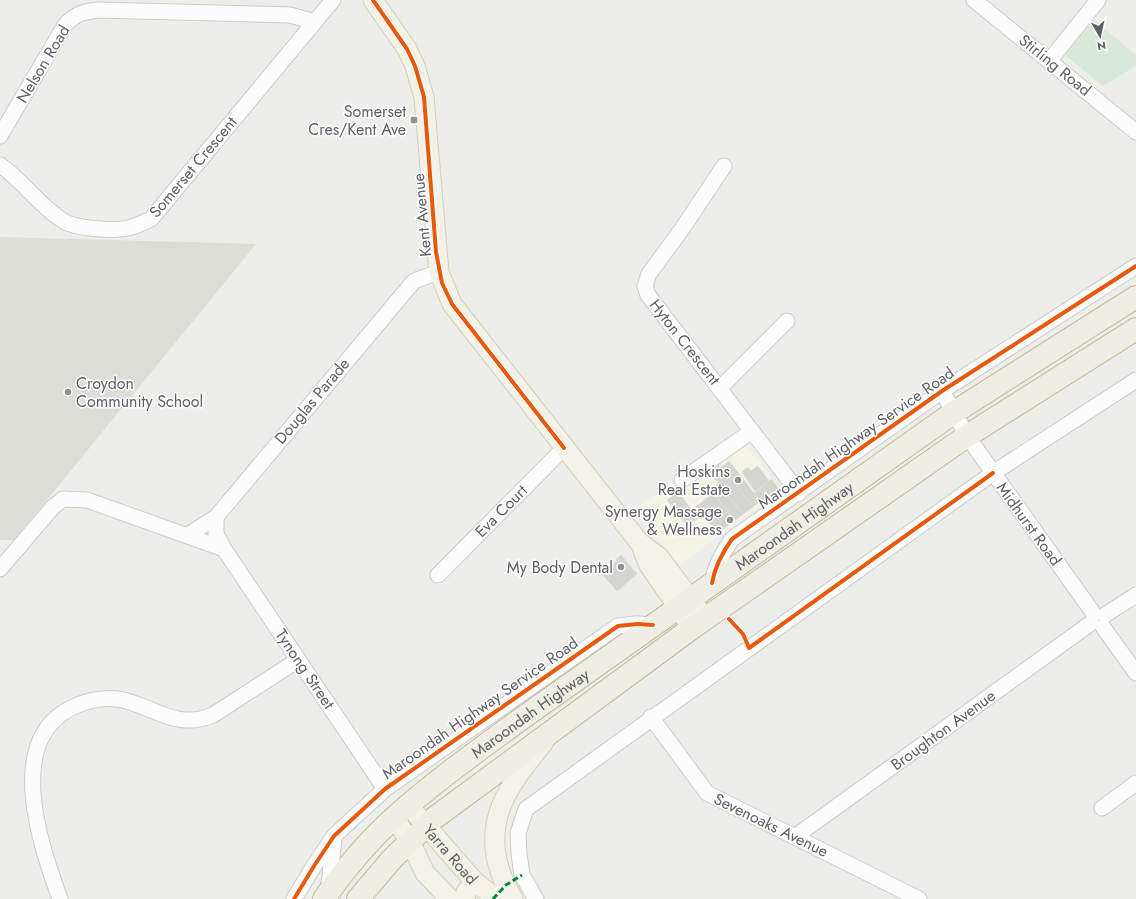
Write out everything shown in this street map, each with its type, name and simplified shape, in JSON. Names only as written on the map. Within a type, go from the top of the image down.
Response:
[{"type":"highway","name":"Maroondah Highway","points":[[326,896],[401,811],[521,718],[953,413],[1136,297]]},
{"type":"highway","name":"Maroondah Highway","points":[[358,899],[392,859],[410,841],[470,791],[699,624],[967,436],[1136,329]]},
{"type":"main road","name":"Kent Avenue","points":[[373,0],[407,49],[420,80],[424,97],[439,272],[452,304],[639,542],[649,565],[684,603],[699,624]]},
{"type":"main road","points":[[513,899],[498,865],[494,846],[496,820],[504,797],[552,732]]},
{"type":"main road","name":"Yarra Road","points":[[401,811],[427,826],[475,882],[497,899]]},
{"type":"main road","name":"Yarra Road","points":[[401,811],[410,841],[425,873],[450,899]]},
{"type":"main road","points":[[465,899],[466,892],[475,882]]},
{"type":"street","name":"Somerset Crescent","points":[[0,165],[9,171],[63,221],[76,226],[108,228],[126,228],[139,225],[151,219],[333,0]]},
{"type":"street","name":"Stirling Road","points":[[974,0],[1050,60],[1136,132]]},
{"type":"street","points":[[1050,60],[1098,0]]},
{"type":"street","name":"Nelson Road","points":[[0,136],[65,25],[73,17],[83,12],[97,10],[290,15],[315,22]]},
{"type":"street","name":"Hyton Crescent","points":[[724,166],[682,229],[649,274],[645,286],[648,295],[799,493]]},
{"type":"street","name":"Maroondah Highway Service Road","points":[[712,583],[714,570],[722,552],[732,539],[942,391],[1136,266]]},
{"type":"street","name":"Douglas Parade","points":[[188,535],[216,517],[403,292],[414,281],[439,272]]},
{"type":"street","points":[[720,388],[787,321]]},
{"type":"street","points":[[536,899],[522,875],[519,854],[518,833],[526,809],[993,473],[1136,380]]},
{"type":"street","name":"Midhurst Road","points":[[942,391],[967,436],[1136,673]]},
{"type":"street","points":[[682,480],[752,431]]},
{"type":"street","name":"Eva Court","points":[[438,575],[564,448]]},
{"type":"street","points":[[0,569],[53,507],[63,499],[87,500],[224,549]]},
{"type":"street","name":"Tynong Street","points":[[216,517],[216,534],[224,549],[386,789]]},
{"type":"street","name":"Broughton Avenue","points":[[796,836],[1098,620],[1136,595]]},
{"type":"street","name":"Maroondah Highway Service Road","points":[[294,899],[334,836],[386,789],[618,626],[637,624],[653,625]]},
{"type":"street","points":[[60,899],[46,862],[38,831],[35,808],[33,774],[36,750],[44,730],[61,713],[80,704],[98,699],[116,699],[134,703],[169,718],[185,722],[201,720],[213,716],[298,660]]},
{"type":"street","name":"Sevenoaks Avenue","points":[[652,717],[707,793],[796,836],[919,899]]},
{"type":"street","points":[[1102,808],[1136,783]]},
{"type":"street","points":[[326,896],[334,836]]},
{"type":"shaded area","name":"Croydon Community School","points":[[0,237],[256,244],[14,540],[0,540]]},
{"type":"shaded area","points":[[739,435],[781,490],[679,565],[635,510]]},
{"type":"green space","points":[[1094,20],[1136,55],[1136,66],[1103,86],[1065,55]]},
{"type":"building","name":"Hoskins Real Estate","points":[[729,461],[760,501],[753,507],[722,467]]},
{"type":"building","points":[[717,462],[753,507],[743,514],[708,470]]},
{"type":"building","points":[[758,466],[769,481],[755,491],[742,472],[748,467],[751,471]]},
{"type":"building","points":[[771,479],[780,490],[762,503],[754,493]]},
{"type":"building","points":[[722,489],[743,514],[735,520],[714,494]]},
{"type":"building","points":[[678,492],[698,518],[687,526],[667,500]]},
{"type":"building","points":[[713,493],[735,520],[718,533],[696,507]]},
{"type":"building","name":"My Body Dental","points":[[621,555],[637,574],[617,591],[602,574],[618,560],[616,559]]},
{"type":"marked path","points":[[493,899],[506,885],[522,875]]},
{"type":"cycle path","points":[[373,0],[407,49],[415,66],[424,97],[436,252],[442,283],[452,304],[564,448]]},
{"type":"cycle path","points":[[712,583],[719,560],[732,539],[942,391],[1136,266]]},
{"type":"cycle path","points":[[729,619],[743,634],[749,648],[993,473]]},
{"type":"cycle path","points":[[294,899],[334,836],[385,789],[618,626],[637,624],[653,625]]},
{"type":"place","name":"Somerset Cres/Kent Ave","points":[[414,120]]},
{"type":"place","name":"Croydon Community School","points":[[68,392]]},
{"type":"place","name":"Hoskins Real Estate","points":[[738,480]]},
{"type":"place","name":"Synergy Massage & Wellness","points":[[730,520]]},
{"type":"place","name":"My Body Dental","points":[[621,567]]}]
